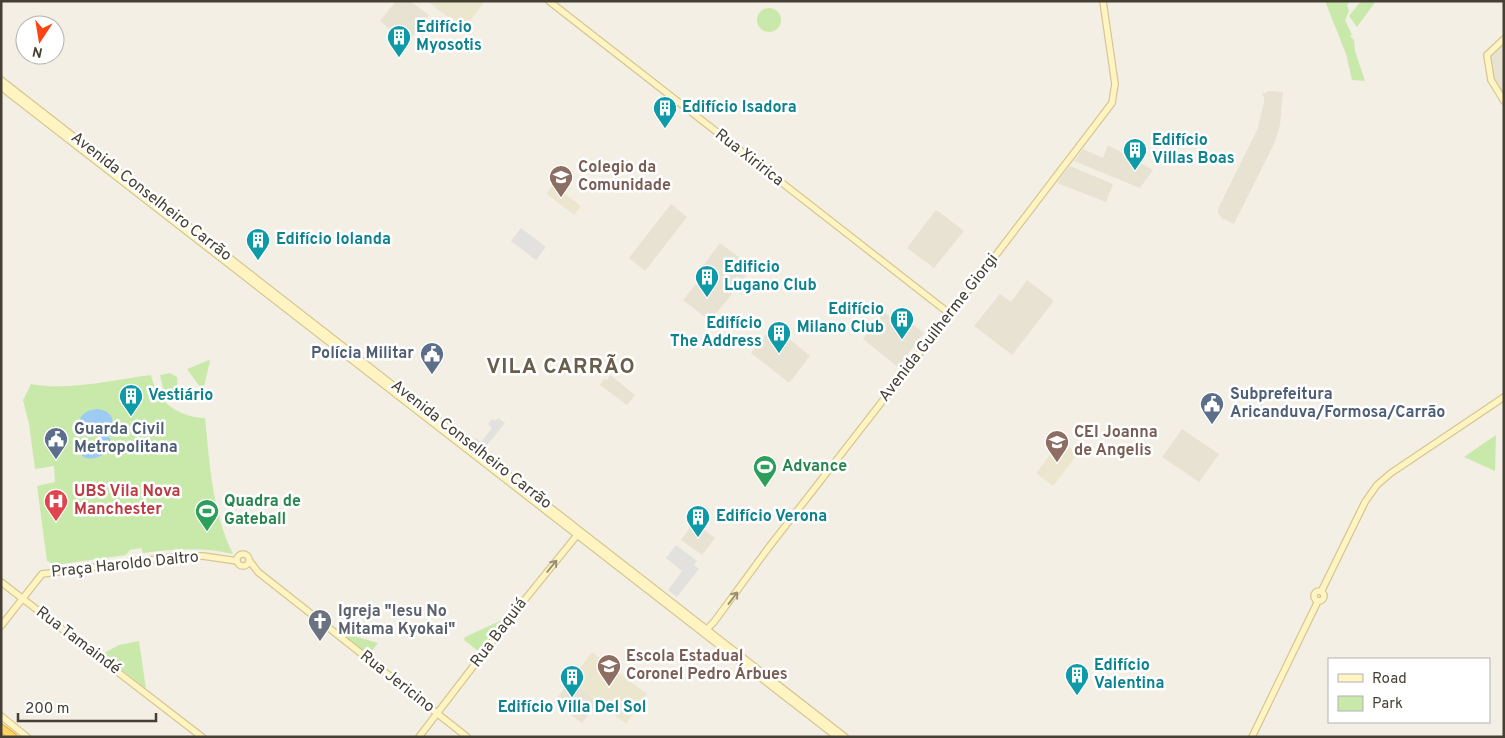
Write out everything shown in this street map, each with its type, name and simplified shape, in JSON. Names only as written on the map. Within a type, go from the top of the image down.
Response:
[{"type":"highway","points":[[1,728],[12,737]]},
{"type":"street","name":"Rua Xiririca","points":[[548,1],[950,314]]},
{"type":"street","name":"Avenida Guilherme Giorgi","points":[[705,631],[1112,103],[1115,84],[1104,1]]},
{"type":"street","points":[[1504,39],[1487,55],[1491,80],[1504,101]]},
{"type":"street","name":"Avenida Conselheiro Carrão","points":[[1,80],[578,533]]},
{"type":"street","name":"Avenida Conselheiro Carrão","points":[[1,88],[845,737]]},
{"type":"street","points":[[1252,737],[1318,601],[1323,599],[1321,592],[1365,502],[1377,485],[1391,473],[1504,397]]},
{"type":"street","name":"Rua Baquiá","points":[[419,737],[578,533]]},
{"type":"street","points":[[242,554],[247,556],[249,560],[244,566],[240,566],[237,558],[242,554]]},
{"type":"street","name":"Praça Haroldo Daltro","points":[[23,599],[42,574],[180,556],[203,556],[237,561]]},
{"type":"street","name":"Rua Jericino","points":[[249,560],[258,572],[467,737]]},
{"type":"street","name":"Rua Jericino","points":[[244,566],[258,572]]},
{"type":"street","name":"Rua Tamaindé","points":[[1,582],[202,737]]},
{"type":"street","points":[[1,626],[23,599]]},
{"type":"street","name":"Avenida Conselheiro Carrão","points":[[705,631],[837,737]]},
{"type":"street","points":[[1,716],[27,737]]},
{"type":"shaded area","points":[[396,1],[410,1],[429,15],[407,43],[380,21]]},
{"type":"shaded area","points":[[427,1],[484,2],[466,27],[461,27]]},
{"type":"shaded area","points":[[1504,43],[1504,96],[1495,82],[1490,55]]},
{"type":"shaded area","points":[[1269,91],[1283,92],[1280,125],[1275,142],[1234,224],[1222,218],[1218,213],[1218,209],[1257,130],[1264,102],[1262,94]]},
{"type":"shaded area","points":[[1108,145],[1153,170],[1140,188],[1074,161],[1083,149],[1103,158]]},
{"type":"shaded area","points":[[1070,166],[1113,184],[1106,202],[1057,183]]},
{"type":"shaded area","name":"Colegio da Comunidade","points":[[553,185],[581,206],[574,215],[548,195],[547,193]]},
{"type":"shaded area","points":[[671,204],[687,217],[645,271],[629,258]]},
{"type":"shaded area","points":[[935,211],[938,211],[964,231],[934,268],[907,248]]},
{"type":"shaded area","points":[[521,228],[546,247],[536,260],[511,241]]},
{"type":"shaded area","points":[[720,243],[752,267],[742,280],[737,276],[726,290],[732,294],[710,321],[683,300],[704,274],[700,270]]},
{"type":"shaded area","points":[[1027,280],[1053,300],[1053,302],[1013,354],[1011,354],[974,326],[1000,294],[1011,302]]},
{"type":"shaded area","points":[[884,312],[894,320],[900,314],[924,333],[898,367],[863,339]]},
{"type":"shaded area","points":[[773,326],[810,356],[790,382],[751,353]]},
{"type":"shaded area","points":[[610,375],[635,395],[627,405],[600,385]]},
{"type":"shaded area","points":[[498,418],[505,423],[484,449],[474,441],[476,438],[481,442],[492,428],[488,424],[492,419],[495,421]]},
{"type":"shaded area","points":[[1182,429],[1219,454],[1199,482],[1162,457]]},
{"type":"shaded area","name":"CEI Joanna de Angelis","points":[[1061,440],[1078,454],[1053,486],[1037,474],[1037,472]]},
{"type":"shaded area","points":[[694,522],[715,538],[702,555],[681,540]]},
{"type":"shaded area","points":[[676,545],[697,561],[694,565],[699,569],[677,597],[668,590],[682,571],[666,558]]},
{"type":"shaded area","name":"Escola Estadual Coronel Pedro Árbues","points":[[592,652],[647,694],[626,724],[571,680]]},
{"type":"shaded area","points":[[571,680],[598,702],[582,723],[554,702]]},
{"type":"green space","points":[[1325,1],[1351,1],[1347,5],[1349,11],[1345,20],[1352,35],[1350,36],[1354,40],[1355,51],[1365,81],[1352,80],[1346,54]]},
{"type":"green space","points":[[1361,1],[1376,1],[1357,27],[1349,16]]},
{"type":"green space","points":[[769,8],[778,11],[781,20],[778,29],[769,32],[760,29],[757,20],[760,11]]},
{"type":"green space","points":[[210,361],[203,391],[187,369]]},
{"type":"green space","points":[[170,373],[177,377],[178,391],[170,400],[163,388],[160,375]]},
{"type":"green space","points":[[151,375],[158,393],[170,406],[186,415],[205,418],[216,505],[220,522],[233,554],[188,549],[143,553],[141,548],[130,550],[126,555],[55,565],[47,561],[37,486],[55,482],[54,466],[35,469],[29,424],[23,400],[31,384],[75,386]]},
{"type":"green space","points":[[1496,435],[1495,471],[1464,457]]},
{"type":"green space","points":[[502,620],[478,651],[464,640],[465,637]]},
{"type":"green space","points":[[345,634],[378,643],[368,656],[344,637]]},
{"type":"green space","points":[[139,641],[146,689],[102,654],[119,645]]},
{"type":"water","points":[[97,409],[110,414],[112,419],[111,426],[106,429],[95,424],[86,431],[82,429],[79,421],[82,415]]},
{"type":"water","points":[[103,434],[109,437],[112,443],[106,453],[95,458],[89,458],[84,457],[80,453],[78,447],[80,442],[84,440],[94,443]]},
{"type":"place","name":"Edifício Myosotis","points":[[399,58]]},
{"type":"place","name":"Edifício Isadora","points":[[665,129]]},
{"type":"place","name":"Edifício Villas Boas","points":[[1135,171]]},
{"type":"place","name":"Colegio da Comunidade","points":[[561,198]]},
{"type":"place","name":"Edifício Iolanda","points":[[258,261]]},
{"type":"place","name":"Edificio Lugano Club","points":[[707,298]]},
{"type":"place","name":"Edifício Milano Club","points":[[902,340]]},
{"type":"place","name":"Edifício The Address","points":[[779,354]]},
{"type":"place","name":"Polícia Militar","points":[[432,375]]},
{"type":"place","name":"Vestiário","points":[[131,417]]},
{"type":"place","name":"Subprefeitura Aricanduva/Formosa/Carrão","points":[[1212,425]]},
{"type":"place","name":"Guarda Civil Metropolitana","points":[[56,460]]},
{"type":"place","name":"CEI Joanna de Angelis","points":[[1057,463]]},
{"type":"place","name":"Advance","points":[[765,488]]},
{"type":"place","name":"UBS Vila Nova Manchester","points":[[56,522]]},
{"type":"place","name":"Quadra de Gateball","points":[[207,532]]},
{"type":"place","name":"Edifício Verona","points":[[698,538]]},
{"type":"place","name":"Igreja \"Iesu No Mitama Kyokai\"","points":[[320,642]]},
{"type":"place","name":"Escola Estadual Coronel Pedro Árbues","points":[[609,687]]},
{"type":"place","name":"Edifício Valentina","points":[[1077,696]]},
{"type":"place","name":"Edifício Villa Del Sol","points":[[572,698]]},
{"type":"district","name":"VILA CARRÃO","points":[[561,367]]}]
